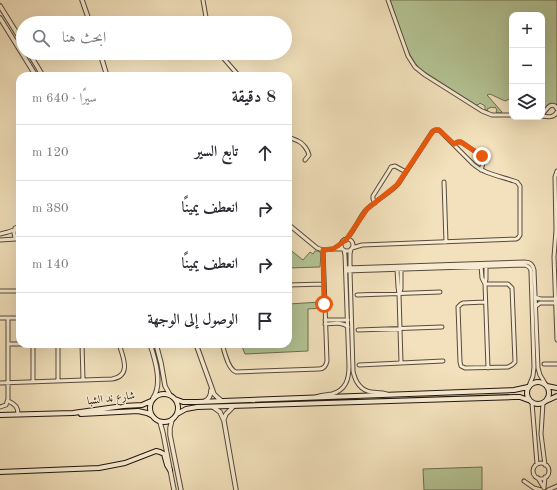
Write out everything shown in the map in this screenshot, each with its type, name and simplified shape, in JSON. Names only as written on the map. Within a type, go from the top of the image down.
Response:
[{"type":"main road","points":[[557,388],[546,386],[540,382],[534,382],[528,386],[514,390],[183,402],[170,395],[161,394],[152,400],[150,408],[151,415],[156,420],[166,422],[172,420],[177,414],[189,408],[514,397],[522,398],[538,404],[557,396]]},
{"type":"main road","points":[[528,386],[526,395],[530,401]]},
{"type":"main road","points":[[545,402],[549,394],[546,386]]},
{"type":"main road","points":[[175,399],[178,406],[177,414]]},
{"type":"main road","name":"شارع ند الشبا","points":[[73,413],[142,405],[152,400]]},
{"type":"main road","name":"شارع ند الشبا","points":[[0,415],[85,414],[138,411],[151,415]]},
{"type":"main road","points":[[0,472],[99,468],[125,463],[158,451],[164,454],[170,470]]},
{"type":"street","points":[[82,0],[88,16]]},
{"type":"street","points":[[203,0],[206,16]]},
{"type":"street","points":[[388,0],[406,52],[418,70],[425,76],[482,111],[492,115],[509,115]]},
{"type":"street","points":[[0,6],[16,32]]},
{"type":"street","points":[[0,18],[16,45]]},
{"type":"street","points":[[26,60],[33,72]]},
{"type":"street","points":[[33,60],[41,72]]},
{"type":"street","points":[[102,60],[106,72]]},
{"type":"street","points":[[225,60],[236,72]]},
{"type":"street","points":[[545,112],[548,106],[551,105],[555,106],[557,109]]},
{"type":"street","points":[[545,115],[553,116],[556,115],[557,112]]},
{"type":"street","points":[[333,249],[346,240],[363,214],[397,185],[435,130],[439,130],[481,170],[514,181],[518,184],[520,189],[520,232],[519,237],[514,240],[362,245],[346,240]]},
{"type":"street","points":[[292,139],[300,142],[308,151],[309,156],[305,160]]},
{"type":"street","points":[[454,144],[461,142],[482,156],[484,160],[481,170]]},
{"type":"street","points":[[375,203],[373,196],[391,167],[395,166],[406,172]]},
{"type":"street","points":[[557,171],[554,177],[557,340]]},
{"type":"street","points":[[444,182],[446,242]]},
{"type":"street","points":[[292,227],[319,249],[348,251],[362,245]]},
{"type":"street","points":[[0,234],[14,230],[14,235],[16,237]]},
{"type":"street","points":[[316,397],[336,392],[343,388],[348,380],[348,270],[353,246],[352,232]]},
{"type":"street","points":[[0,240],[16,240]]},
{"type":"street","points":[[342,243],[341,246],[345,255],[348,270],[353,371],[356,381],[367,391],[388,395]]},
{"type":"street","points":[[223,348],[230,368],[234,372],[321,369],[326,366],[323,250]]},
{"type":"street","points":[[486,265],[525,262],[532,264],[534,270],[536,297],[538,368],[546,386]]},
{"type":"street","points":[[348,270],[481,265],[525,265],[529,267],[531,270],[534,368],[533,376],[528,386]]},
{"type":"street","points":[[481,265],[482,278],[485,284]]},
{"type":"street","points":[[486,265],[485,302],[488,368]]},
{"type":"street","points":[[399,268],[398,287],[401,363]]},
{"type":"street","points":[[292,285],[324,284]]},
{"type":"street","points":[[485,284],[506,284],[511,286],[515,362],[508,367],[464,368],[461,366],[460,362],[458,307],[463,303],[485,302]]},
{"type":"street","points":[[0,291],[16,291]]},
{"type":"street","points":[[357,295],[440,292]]},
{"type":"street","points":[[536,297],[541,299],[556,299]]},
{"type":"street","points":[[536,306],[540,303],[556,303]]},
{"type":"street","points":[[0,318],[16,318]]},
{"type":"street","points":[[0,407],[4,406],[8,401],[8,318]]},
{"type":"street","points":[[325,322],[348,320]]},
{"type":"street","points":[[348,320],[350,335],[352,338]]},
{"type":"street","points":[[325,322],[342,323],[348,327]]},
{"type":"street","points":[[358,330],[442,327]]},
{"type":"street","points":[[8,344],[16,344]]},
{"type":"street","points":[[33,348],[33,382]]},
{"type":"street","points":[[56,348],[58,381]]},
{"type":"street","points":[[82,348],[83,380]]},
{"type":"street","points":[[0,383],[114,379],[121,375],[125,365],[120,348]]},
{"type":"street","points":[[151,348],[158,382],[157,392],[152,400]]},
{"type":"street","points":[[157,348],[165,386],[170,395]]},
{"type":"street","points":[[197,348],[214,394],[222,401]]},
{"type":"street","points":[[359,365],[443,362]]},
{"type":"street","points":[[544,364],[557,364]]},
{"type":"street","points":[[205,401],[209,398],[211,393],[209,381]]},
{"type":"street","points":[[8,401],[16,406],[18,414]]},
{"type":"street","points":[[530,401],[537,464],[533,471],[534,475],[538,478],[542,489]]},
{"type":"street","points":[[542,489],[548,472],[548,468],[545,465],[541,434],[545,402]]},
{"type":"street","points":[[213,407],[220,412],[224,420],[236,490]]},
{"type":"street","points":[[224,420],[226,414],[233,407]]},
{"type":"street","points":[[172,420],[170,435],[181,490]]},
{"type":"street","points":[[160,422],[174,490]]},
{"type":"street","points":[[537,464],[545,465]]},
{"type":"street","points":[[538,478],[542,479],[545,477]]},
{"type":"street","points":[[524,481],[534,488],[542,489]]},
{"type":"street","points":[[548,490],[557,486]]},
{"type":"green space","points":[[390,0],[557,0],[557,107],[554,105],[548,105],[545,108],[545,12],[509,12],[509,99],[505,101],[490,94],[487,95],[502,112],[500,113],[496,112],[497,110],[495,107],[487,109],[488,111],[485,110],[485,106],[480,103],[476,105],[420,69],[410,54]]},
{"type":"green space","points":[[292,251],[303,260],[310,252],[313,254],[315,251],[319,251],[321,254],[320,267],[292,268]]},
{"type":"green space","points":[[321,302],[321,308],[308,309],[308,351],[245,354],[243,348],[292,348],[292,304]]},
{"type":"green space","points":[[482,467],[482,490],[424,490],[423,469]]},
{"type":"route","points":[[324,304],[323,250],[333,249],[346,240],[367,209],[397,185],[433,131],[439,130],[454,144],[461,142],[482,156]]}]
